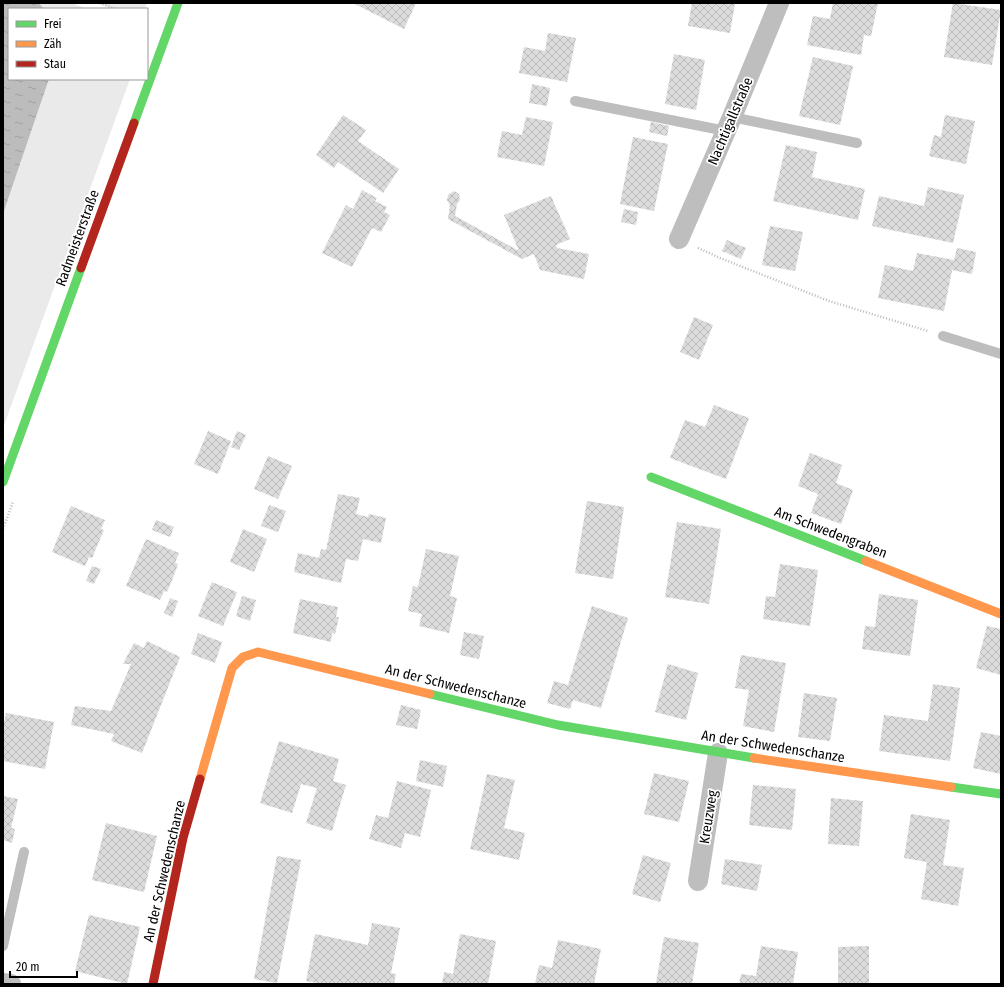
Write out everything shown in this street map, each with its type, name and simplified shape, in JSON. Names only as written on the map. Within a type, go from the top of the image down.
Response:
[{"type":"street","name":"Radmeisterstraße","points":[[3,482],[178,3]]},
{"type":"street","name":"Nachtigallstraße","points":[[679,239],[779,3]]},
{"type":"street","name":"Am Schwedengraben","points":[[651,477],[1001,614]]},
{"type":"street","name":"An der Schwedenschanze","points":[[153,984],[183,838],[232,668],[243,658],[258,652],[558,725],[718,753],[1001,794]]},
{"type":"street","name":"Kreuzweg","points":[[698,881],[718,753]]},
{"type":"street","points":[[3,983],[12,984]]},
{"type":"lane","points":[[575,101],[857,143]]},
{"type":"lane","points":[[943,336],[1001,354]]},
{"type":"lane","points":[[3,946],[24,852]]},
{"type":"path","points":[[100,3],[112,8]]},
{"type":"path","points":[[679,239],[720,258],[829,301],[943,336]]},
{"type":"shaded area","points":[[39,3],[72,3],[84,8],[43,8]]},
{"type":"shaded area","points":[[98,3],[147,3],[145,8],[110,8]]},
{"type":"shaded area","points":[[49,80],[130,80],[3,428],[3,214]]},
{"type":"water","points":[[3,3],[39,3],[43,8],[8,8],[8,80],[49,80],[3,214]]},
{"type":"building","points":[[353,3],[416,3],[404,29]]},
{"type":"building","points":[[692,3],[735,3],[730,33],[688,26]]},
{"type":"building","points":[[833,3],[878,3],[871,36],[864,35],[861,55],[807,45],[813,16],[830,19]]},
{"type":"building","points":[[953,3],[1001,10],[992,65],[944,57]]},
{"type":"building","points":[[548,33],[576,38],[567,82],[519,73],[524,47],[545,51]]},
{"type":"building","points":[[674,54],[705,60],[696,110],[665,104]]},
{"type":"building","points":[[813,57],[853,66],[840,125],[799,116]]},
{"type":"building","points":[[532,84],[550,88],[547,106],[529,103]]},
{"type":"building","points":[[343,115],[366,130],[358,141],[399,169],[383,193],[338,162],[334,168],[316,155]]},
{"type":"building","points":[[945,115],[975,121],[966,164],[929,156],[934,135],[941,137]]},
{"type":"building","points":[[526,117],[553,122],[544,166],[497,157],[502,131],[522,135]]},
{"type":"building","points":[[651,122],[669,126],[667,136],[649,132]]},
{"type":"building","points":[[633,137],[668,144],[654,211],[620,204]]},
{"type":"building","points":[[786,145],[817,152],[812,177],[865,189],[858,220],[773,201]]},
{"type":"building","points":[[928,187],[964,195],[953,243],[872,226],[879,196],[924,206]]},
{"type":"building","points":[[362,190],[377,198],[375,201],[387,207],[384,212],[390,215],[381,232],[372,228],[352,267],[322,253],[346,205],[353,209]]},
{"type":"building","points":[[454,191],[459,194],[460,200],[457,204],[455,216],[519,251],[504,215],[551,196],[570,239],[556,245],[557,248],[589,254],[584,279],[540,270],[534,254],[522,259],[448,219],[450,205],[447,200],[448,195]]},
{"type":"building","points":[[624,209],[638,212],[636,225],[621,222]]},
{"type":"building","points":[[770,226],[803,232],[795,271],[762,265]]},
{"type":"building","points":[[727,240],[746,248],[741,259],[722,251]]},
{"type":"building","points":[[957,248],[976,252],[972,274],[952,270],[944,311],[878,298],[885,265],[913,271],[917,253],[954,260]]},
{"type":"building","points":[[694,317],[713,325],[699,360],[680,352]]},
{"type":"building","points":[[714,405],[749,418],[726,479],[670,458],[685,420],[705,427]]},
{"type":"building","points":[[208,431],[231,441],[218,474],[194,464]]},
{"type":"building","points":[[237,431],[246,435],[239,450],[231,447]]},
{"type":"building","points":[[810,453],[842,465],[836,483],[853,490],[841,524],[811,513],[818,494],[798,486]]},
{"type":"building","points":[[268,456],[292,466],[278,499],[254,489]]},
{"type":"building","points":[[338,494],[360,498],[356,514],[368,517],[369,514],[386,518],[381,543],[363,539],[358,561],[346,559],[341,583],[294,572],[298,553],[319,558],[321,549],[326,550]]},
{"type":"building","points":[[587,501],[624,507],[613,579],[575,573]]},
{"type":"building","points":[[269,505],[286,511],[278,532],[261,526]]},
{"type":"building","points":[[71,506],[105,520],[101,529],[104,530],[92,558],[89,557],[85,566],[52,552]]},
{"type":"building","points":[[156,520],[174,527],[170,537],[152,530]]},
{"type":"building","points":[[677,522],[721,529],[709,604],[665,597]]},
{"type":"building","points":[[243,529],[267,539],[254,572],[230,562]]},
{"type":"building","points":[[146,539],[179,553],[175,563],[178,564],[173,578],[167,592],[164,591],[160,600],[126,586]]},
{"type":"building","points":[[426,549],[459,556],[450,596],[457,598],[449,633],[419,626],[422,614],[408,611],[413,586],[418,587]]},
{"type":"building","points":[[780,564],[818,570],[810,626],[763,619],[766,596],[775,597]]},
{"type":"building","points":[[92,566],[101,569],[94,584],[86,581]]},
{"type":"building","points":[[212,582],[237,592],[223,626],[198,616]]},
{"type":"building","points":[[879,594],[918,600],[910,656],[862,649],[865,626],[875,627]]},
{"type":"building","points":[[242,596],[256,600],[250,621],[236,616]]},
{"type":"building","points":[[170,598],[178,601],[172,617],[164,613]]},
{"type":"building","points":[[300,599],[338,607],[336,617],[339,617],[335,634],[332,633],[331,642],[293,633]]},
{"type":"building","points":[[592,606],[628,618],[601,708],[573,700],[570,709],[547,703],[554,681],[568,685]]},
{"type":"building","points":[[987,626],[1001,629],[1001,675],[976,668]]},
{"type":"building","points":[[464,632],[484,636],[479,659],[460,655]]},
{"type":"building","points":[[198,633],[222,642],[215,663],[191,654]]},
{"type":"building","points":[[147,641],[180,657],[142,753],[111,741],[114,734],[71,725],[75,706],[111,711],[131,664],[123,664],[134,643],[144,648]]},
{"type":"building","points":[[741,655],[786,663],[774,732],[743,726],[749,690],[735,688]]},
{"type":"building","points":[[668,664],[698,673],[686,720],[655,712]]},
{"type":"building","points":[[933,684],[960,688],[950,761],[879,751],[884,715],[928,721]]},
{"type":"building","points":[[804,693],[837,698],[830,741],[798,737]]},
{"type":"building","points":[[401,705],[421,710],[417,729],[396,725]]},
{"type":"building","points":[[6,713],[54,722],[45,769],[3,761],[3,728]]},
{"type":"building","points":[[981,732],[1001,736],[1001,774],[973,768]]},
{"type":"building","points":[[279,741],[339,759],[333,781],[346,785],[332,831],[306,823],[317,788],[301,784],[292,813],[260,803]]},
{"type":"building","points":[[420,760],[447,766],[443,787],[416,781]]},
{"type":"building","points":[[654,773],[689,781],[679,822],[644,814]]},
{"type":"building","points":[[487,774],[515,780],[504,828],[525,833],[519,860],[470,849]]},
{"type":"building","points":[[397,781],[431,790],[420,837],[405,833],[401,848],[369,839],[376,815],[388,818]]},
{"type":"building","points":[[753,785],[796,789],[792,830],[749,825]]},
{"type":"building","points":[[3,796],[18,799],[11,828],[15,829],[12,843],[3,840]]},
{"type":"building","points":[[831,798],[863,801],[859,846],[828,844]]},
{"type":"building","points":[[911,814],[950,820],[943,865],[964,868],[958,906],[921,899],[927,862],[904,858]]},
{"type":"building","points":[[106,823],[157,836],[144,892],[92,880]]},
{"type":"building","points":[[643,855],[671,863],[660,902],[632,894]]},
{"type":"building","points":[[277,856],[301,860],[277,983],[254,979]]},
{"type":"building","points":[[725,859],[762,865],[757,891],[721,884]]},
{"type":"building","points":[[89,915],[140,927],[127,984],[75,971]]},
{"type":"building","points":[[372,923],[400,928],[391,973],[396,974],[394,984],[324,984],[306,981],[315,934],[368,945]]},
{"type":"building","points":[[460,934],[496,941],[488,984],[442,984],[444,972],[453,974]]},
{"type":"building","points":[[664,937],[699,943],[692,984],[653,984],[656,983]]},
{"type":"building","points":[[558,940],[601,949],[594,984],[535,984],[539,965],[552,968]]},
{"type":"building","points":[[761,946],[798,952],[793,984],[739,984],[741,974],[756,976]]},
{"type":"building","points":[[869,946],[869,984],[838,984],[838,947]]},
{"type":"traffic: fast","points":[[134,123],[178,3]]},
{"type":"traffic: fast","points":[[3,482],[81,268]]},
{"type":"traffic: fast","points":[[651,477],[866,561]]},
{"type":"traffic: fast","points":[[430,694],[558,725],[754,758]]},
{"type":"traffic: fast","points":[[951,787],[1001,794]]},
{"type":"traffic: slow","points":[[866,561],[1001,614]]},
{"type":"traffic: slow","points":[[200,779],[232,668],[243,657],[258,652],[430,694]]},
{"type":"traffic: slow","points":[[754,758],[951,787]]},
{"type":"traffic: jam","points":[[81,268],[134,123]]},
{"type":"traffic: jam","points":[[153,984],[183,838],[200,779]]}]
